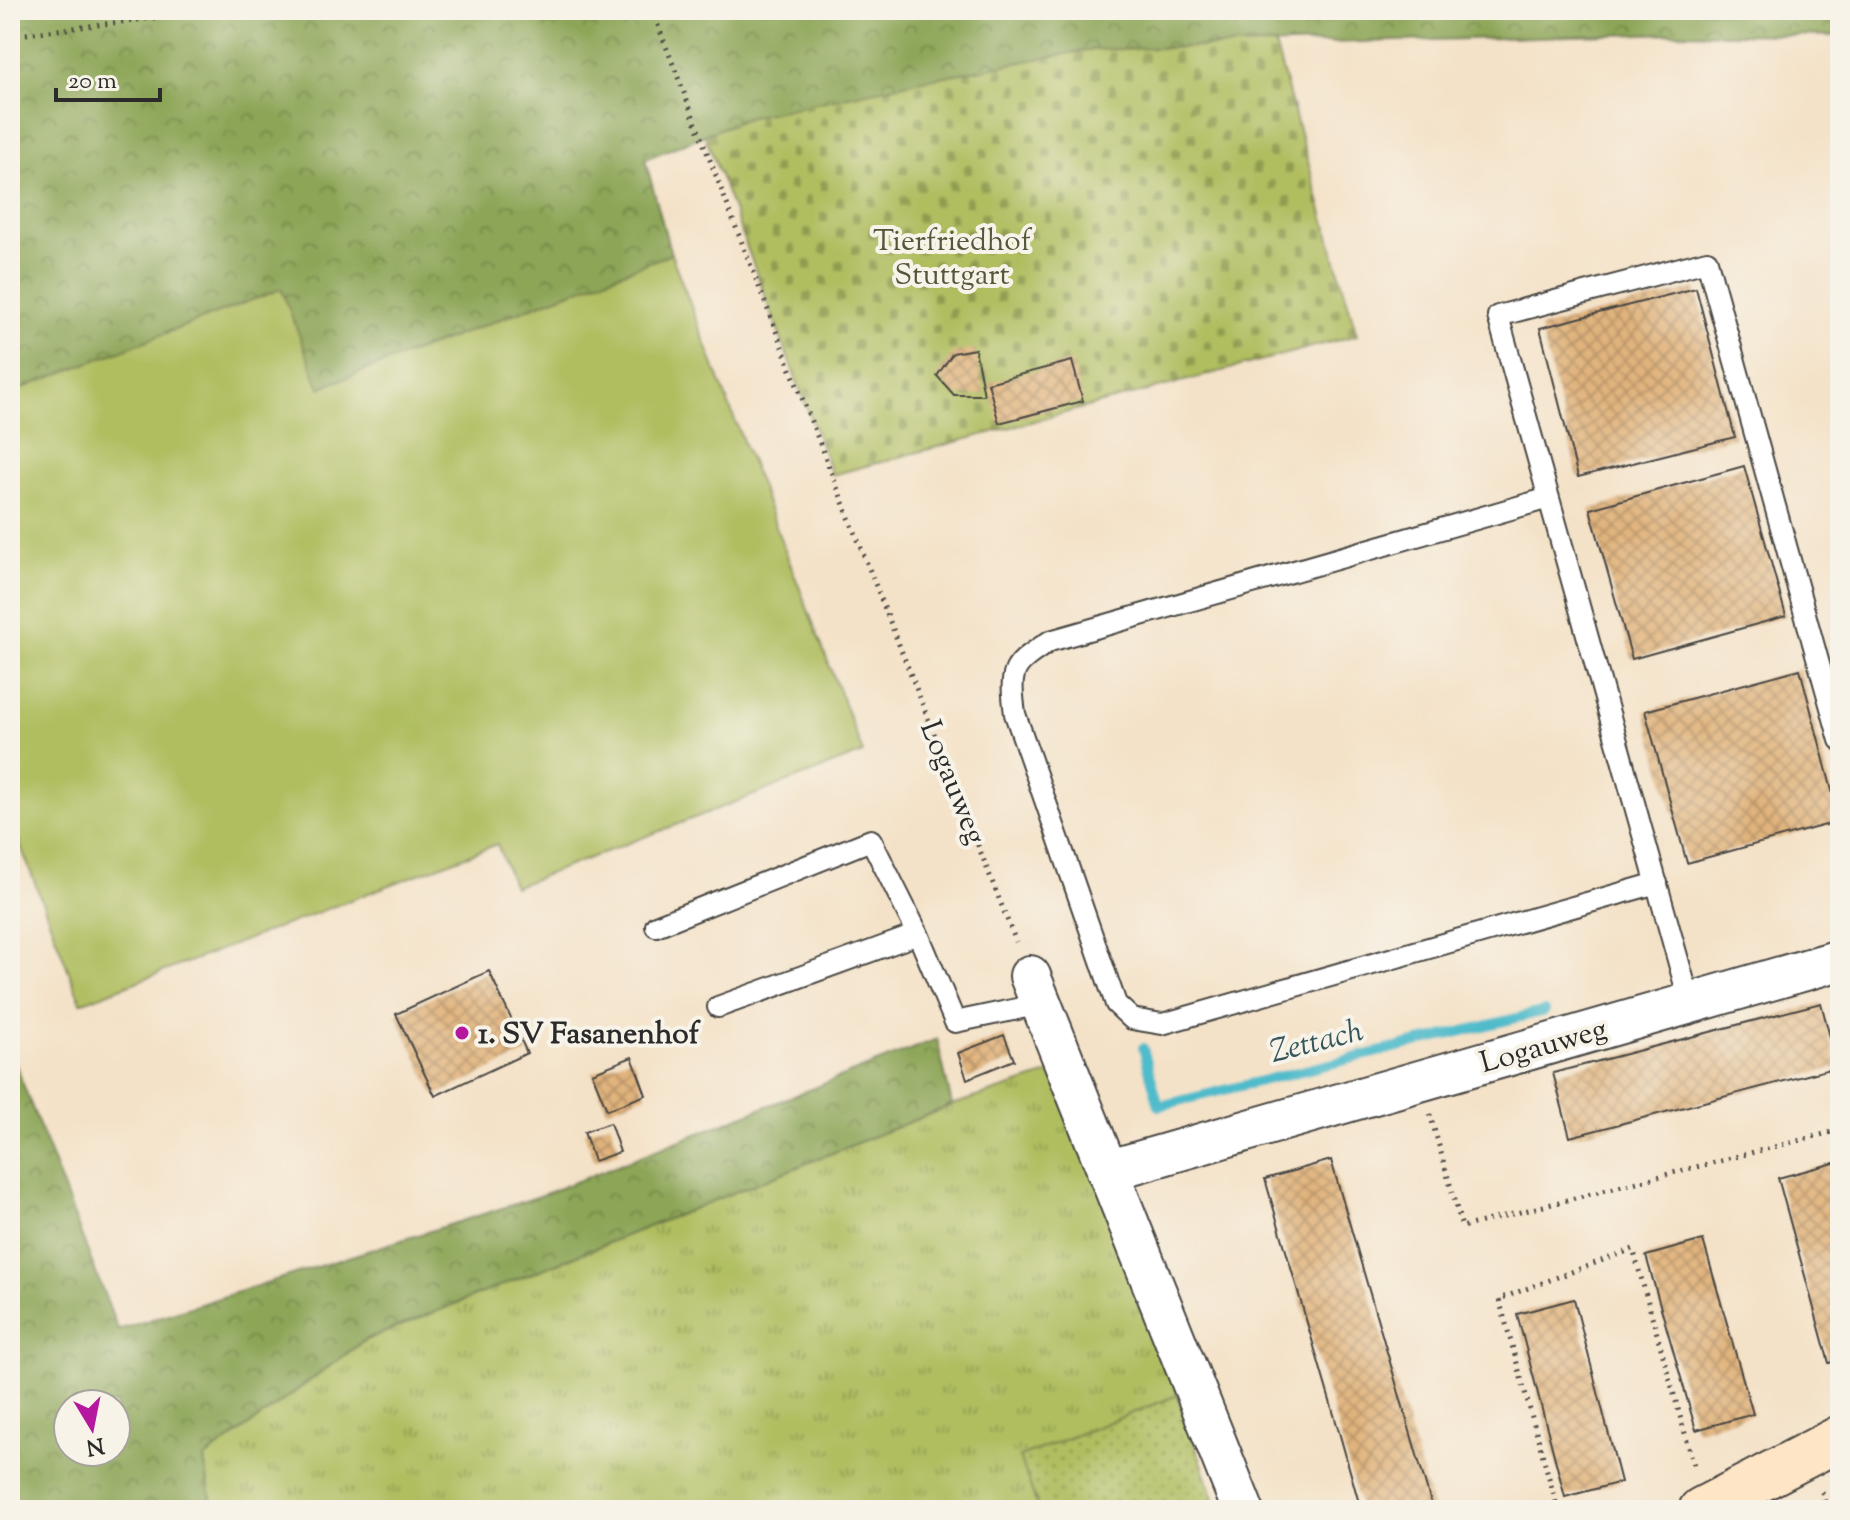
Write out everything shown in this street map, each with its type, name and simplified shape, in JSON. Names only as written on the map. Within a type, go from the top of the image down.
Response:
[{"type":"street","name":"Logauweg","points":[[1107,1171],[1840,960]]},
{"type":"street","points":[[1035,990],[1243,1510]]},
{"type":"street","points":[[1704,1509],[1840,1438]]},
{"type":"lane","points":[[1690,1003],[1498,316],[1707,261],[1840,740]]},
{"type":"lane","points":[[1549,498],[1050,641],[1019,662],[1011,685],[1015,714],[1116,1004],[1132,1019],[1162,1024],[1657,883]]},
{"type":"lane","points":[[656,926],[871,840],[918,934],[955,1022],[1035,990]]},
{"type":"lane","points":[[718,1007],[918,934]]},
{"type":"path","points":[[10,36],[216,10]]},
{"type":"path","name":"Logauweg","points":[[652,10],[1035,990]]},
{"type":"path","points":[[1420,1080],[1462,1227],[1840,1130]]},
{"type":"path","points":[[1558,1510],[1499,1299],[1633,1249],[1704,1509]]},
{"type":"green space","points":[[10,10],[1840,10],[1840,36],[1677,33],[1087,50],[747,118],[645,159],[671,254],[319,388],[281,289],[10,393]]},
{"type":"green space","name":"Tierfriedhof Stuttgart","points":[[1275,45],[1357,335],[832,475],[705,135],[747,118],[918,81],[1087,50]]},
{"type":"green space","points":[[671,254],[863,753],[514,887],[497,844],[81,1003],[10,818],[10,393],[281,289],[320,388]]},
{"type":"green space","points":[[937,1039],[952,1105],[365,1340],[204,1459],[213,1510],[10,1510],[10,1050],[118,1330],[537,1197]]},
{"type":"green space","points":[[1067,1068],[1178,1395],[1020,1457],[1039,1510],[213,1510],[203,1459],[365,1340],[952,1105]]},
{"type":"green space","points":[[1178,1395],[1218,1510],[1039,1510],[1020,1457]]},
{"type":"building","points":[[1696,288],[1735,437],[1578,477],[1540,328]]},
{"type":"building","points":[[975,349],[984,395],[954,395],[937,376],[953,353]]},
{"type":"building","points":[[1072,361],[1083,401],[999,423],[988,383]]},
{"type":"building","points":[[1744,466],[1786,616],[1632,659],[1590,509]]},
{"type":"building","points":[[1800,669],[1840,821],[1687,863],[1645,711]]},
{"type":"building","name":"1. SV Fasanenhof","points":[[489,971],[527,1053],[435,1096],[396,1014]]},
{"type":"building","points":[[1821,1003],[1838,1067],[1570,1137],[1553,1073]]},
{"type":"building","points":[[1004,1035],[1014,1060],[967,1079],[958,1053]]},
{"type":"building","points":[[632,1057],[646,1095],[607,1110],[592,1073]]},
{"type":"building","points":[[610,1123],[620,1152],[594,1161],[584,1132]]},
{"type":"building","points":[[1331,1160],[1433,1510],[1361,1510],[1265,1179]]},
{"type":"building","points":[[1838,1162],[1840,1360],[1829,1363],[1778,1178]]},
{"type":"building","points":[[1703,1240],[1753,1414],[1696,1430],[1646,1256]]},
{"type":"building","points":[[1574,1299],[1621,1482],[1565,1497],[1517,1314]]},
{"type":"waterway","name":"Zettach","points":[[1143,1048],[1159,1106],[1545,1011]]},
{"type":"place","name":"1. SV Fasanenhof","points":[[462,1033]]}]
